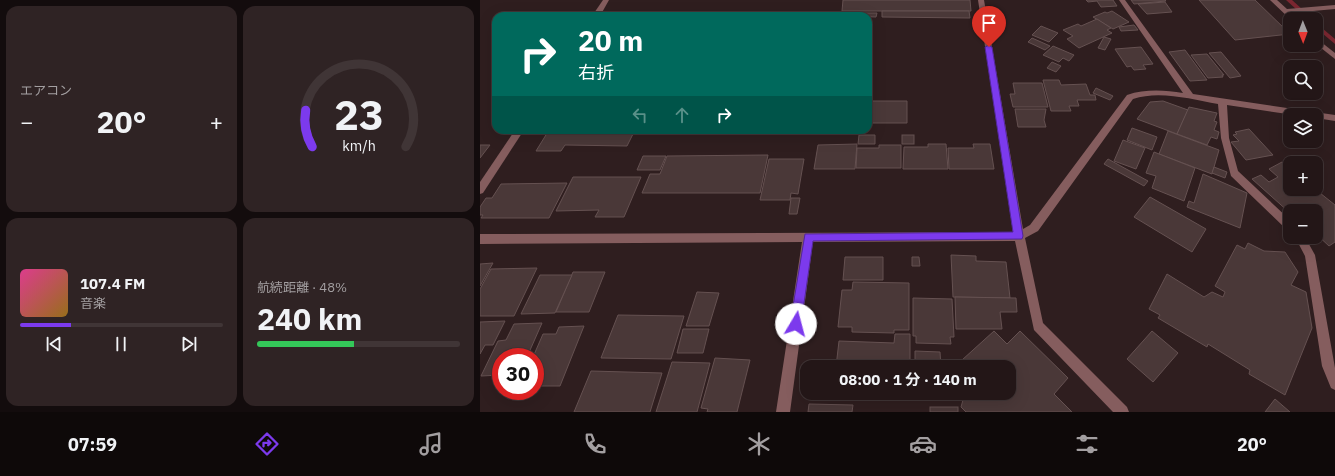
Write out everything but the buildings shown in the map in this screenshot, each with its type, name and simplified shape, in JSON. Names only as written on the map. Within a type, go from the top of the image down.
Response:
[{"type":"street","points":[[598,12],[606,0]]},
{"type":"street","points":[[982,0],[1019,236],[1038,326],[1122,412]]},
{"type":"street","points":[[1122,0],[1190,96]]},
{"type":"street","points":[[1274,0],[1286,11],[1335,6]]},
{"type":"street","points":[[1323,46],[1335,57]]},
{"type":"street","points":[[480,239],[1019,236],[1034,228],[1130,97],[1167,93],[1283,110]]},
{"type":"street","points":[[1222,101],[1225,138],[1234,173],[1283,219]]},
{"type":"street","points":[[1323,116],[1335,118]]},
{"type":"street","points":[[480,190],[517,134]]},
{"type":"street","points":[[783,412],[808,237]]},
{"type":"street","points":[[1304,244],[1310,255],[1328,366],[1335,384]]},
{"type":"waterway","points":[[1289,0],[1302,12]]},
{"type":"waterway","points":[[1323,31],[1335,42]]},
{"type":"route","points":[[796,324],[808,237],[1019,236],[989,47]]}]
